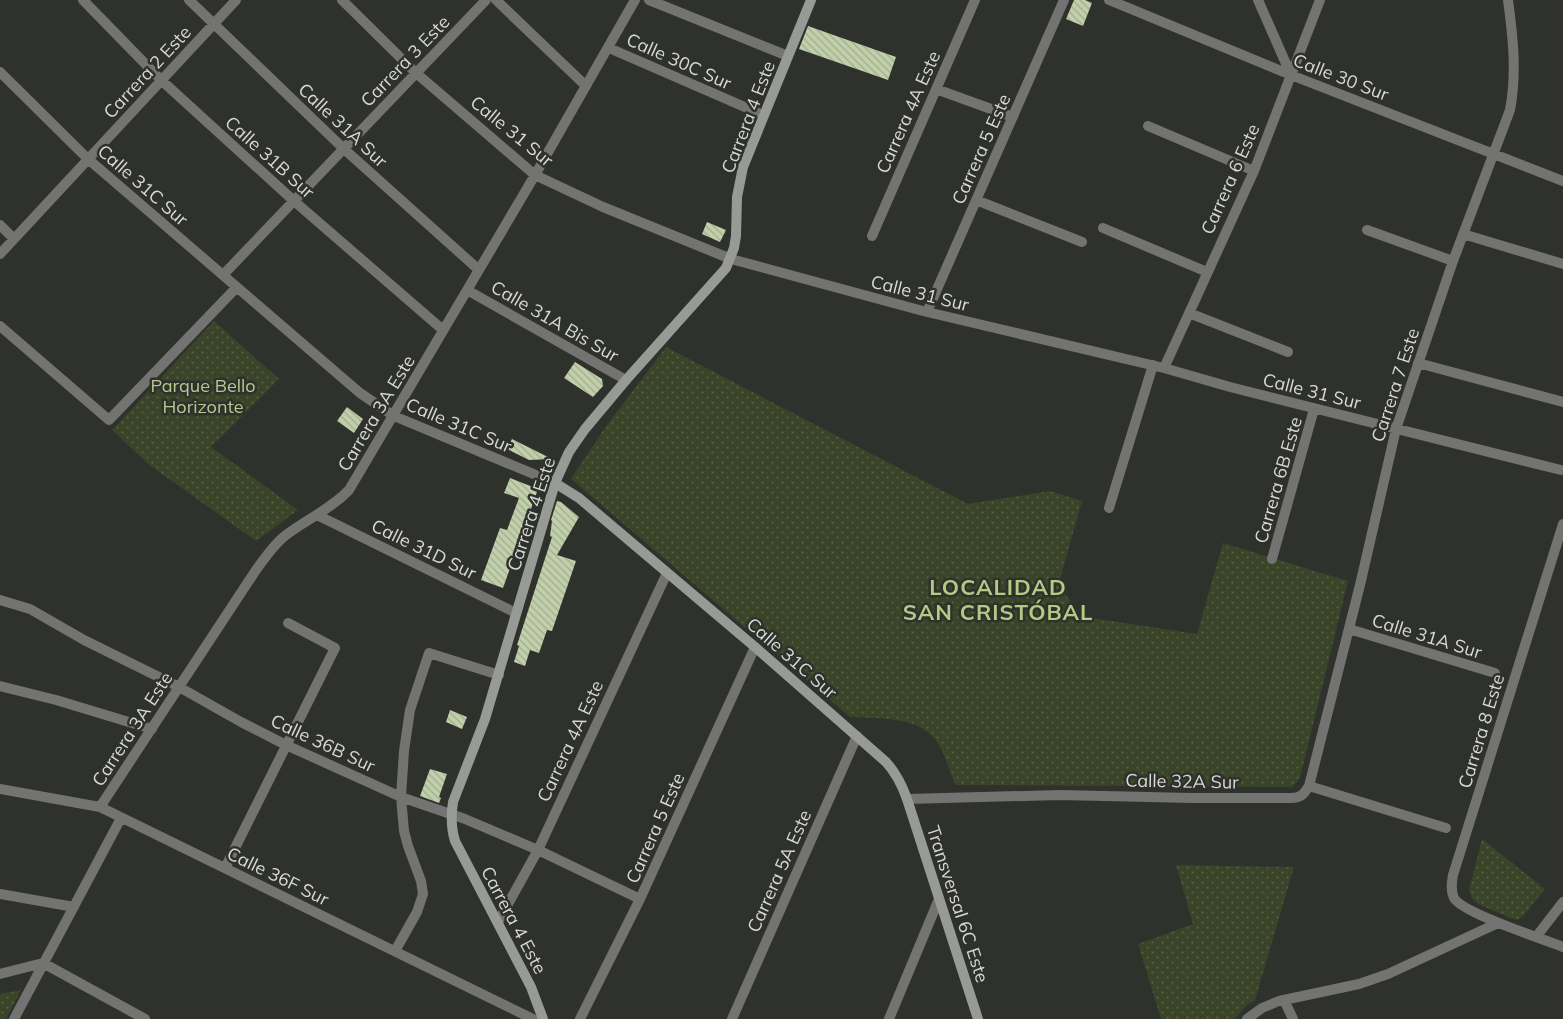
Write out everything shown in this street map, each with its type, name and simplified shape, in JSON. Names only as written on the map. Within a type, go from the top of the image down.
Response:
[{"type":"street","name":"Calle 31B Sur","points":[[83,0],[161,80],[294,201],[443,330]]},
{"type":"street","name":"Calle 31A Sur","points":[[189,0],[344,149],[479,270]]},
{"type":"street","name":"Carrera 2 Este","points":[[0,254],[236,0]]},
{"type":"street","name":"Calle 31 Sur","points":[[342,0],[416,73],[535,175],[603,207],[731,259],[927,312],[1153,365],[1314,409],[1561,470]]},
{"type":"street","name":"Carrera 3 Este","points":[[222,275],[486,0]]},
{"type":"street","points":[[496,0],[586,86]]},
{"type":"street","name":"Carrera 3A Este","points":[[100,807],[256,570],[276,544],[349,490],[535,175],[635,0]]},
{"type":"street","points":[[649,0],[788,56]]},
{"type":"street","name":"Carrera 4 Este","points":[[543,1019],[531,987],[455,841],[452,833],[451,814],[456,792],[485,719],[555,483],[562,466],[577,440],[626,380],[721,274],[731,259],[736,236],[737,197],[748,152],[811,0]]},
{"type":"street","name":"Carrera 4A Este","points":[[872,236],[975,0]]},
{"type":"street","name":"Carrera 5 Este","points":[[927,312],[1064,0]]},
{"type":"street","name":"Calle 30 Sur","points":[[1109,0],[1291,75],[1563,181]]},
{"type":"street","points":[[1258,0],[1291,75]]},
{"type":"street","name":"Carrera 6 Este","points":[[1164,368],[1254,171],[1320,0]]},
{"type":"street","name":"Carrera 7 Este","points":[[1309,786],[1349,629],[1396,428],[1453,261],[1510,110],[1514,83],[1514,45],[1508,0]]},
{"type":"street","name":"Calle 30C Sur","points":[[609,48],[763,115]]},
{"type":"street","name":"Calle 31C Sur","points":[[0,72],[88,159],[360,393],[394,416],[555,483],[579,498],[755,647],[886,762],[894,771],[906,799]]},
{"type":"street","points":[[936,90],[1012,117]]},
{"type":"street","points":[[1148,126],[1254,171]]},
{"type":"street","points":[[976,200],[1082,242]]},
{"type":"street","points":[[0,225],[14,239]]},
{"type":"street","points":[[1103,228],[1207,272]]},
{"type":"street","points":[[1367,230],[1453,261]]},
{"type":"street","points":[[1463,234],[1563,264]]},
{"type":"street","points":[[0,326],[109,420],[237,287]]},
{"type":"street","name":"Calle 31A Bis Sur","points":[[467,290],[626,380]]},
{"type":"street","points":[[1189,313],[1288,352]]},
{"type":"street","points":[[1418,362],[1563,402]]},
{"type":"street","points":[[1109,508],[1153,365]]},
{"type":"street","name":"Carrera 6B Este","points":[[1272,559],[1314,409]]},
{"type":"street","name":"Calle 31D Sur","points":[[317,515],[516,613]]},
{"type":"street","name":"Carrera 8 Este","points":[[1498,923],[1461,906],[1456,901],[1452,892],[1453,875],[1563,524]]},
{"type":"street","name":"Carrera 4A Este","points":[[498,922],[538,850],[667,573]]},
{"type":"street","name":"Calle 36B Sur","points":[[0,600],[30,609],[84,640],[179,687],[286,745],[401,797],[451,814],[538,850],[640,899]]},
{"type":"street","points":[[225,868],[334,648],[288,623]]},
{"type":"street","name":"Calle 31A Sur","points":[[1349,629],[1495,673]]},
{"type":"street","name":"Carrera 5 Este","points":[[580,1019],[640,899],[755,647]]},
{"type":"street","points":[[394,951],[417,912],[423,894],[421,881],[404,831],[401,797],[404,751],[410,710],[429,653],[499,675]]},
{"type":"street","points":[[0,686],[56,700],[152,729]]},
{"type":"street","name":"Carrera 5A Este","points":[[732,1019],[857,736]]},
{"type":"street","points":[[1309,786],[1446,828]]},
{"type":"street","name":"Calle 32A Sur","points":[[906,799],[1060,795],[1291,798],[1300,797],[1309,786]]},
{"type":"street","name":"Calle 36F Sur","points":[[0,789],[100,807],[533,1019]]},
{"type":"street","name":"Transversal 6C Este","points":[[906,799],[978,1019]]},
{"type":"street","points":[[14,1019],[120,818]]},
{"type":"street","points":[[0,894],[74,907]]},
{"type":"street","points":[[889,1019],[939,899]]},
{"type":"street","points":[[1536,937],[1563,902]]},
{"type":"street","points":[[1247,1019],[1262,1008],[1284,1000],[1359,984],[1381,977],[1498,923],[1563,947]]},
{"type":"street","points":[[0,974],[43,963],[145,1019]]},
{"type":"street","points":[[1284,1000],[1293,1019]]},
{"type":"green space","name":"Parque Bello Horizonte","points":[[214,321],[279,379],[211,447],[298,510],[256,541],[148,464],[112,430]]},
{"type":"green space","points":[[666,347],[968,504],[1050,491],[1082,501],[1059,583],[1079,616],[1197,634],[1223,543],[1348,581],[1300,778],[1292,787],[955,785],[939,745],[922,728],[911,723],[887,719],[850,717],[571,479],[604,429]]},
{"type":"green space","points":[[1482,839],[1545,889],[1523,916],[1517,920],[1478,904],[1472,898],[1469,890]]},
{"type":"green space","points":[[1176,865],[1294,867],[1255,1000],[1247,1005],[1235,1019],[1161,1019],[1138,944],[1193,924]]},
{"type":"green space","points":[[21,990],[6,1019],[0,1019],[0,994]]},
{"type":"building","points":[[1074,0],[1085,0],[1092,3],[1083,26],[1066,19]]},
{"type":"building","points":[[808,26],[896,57],[888,80],[799,49]]},
{"type":"building","points":[[707,222],[726,230],[720,242],[702,234]]},
{"type":"building","points":[[575,362],[602,379],[603,386],[593,397],[564,378]]},
{"type":"building","points":[[347,407],[363,419],[354,433],[337,421]]},
{"type":"building","points":[[512,439],[552,459],[529,460],[507,449]]},
{"type":"building","points":[[510,478],[538,489],[503,588],[481,580],[500,528],[507,530],[519,498],[504,493]]},
{"type":"building","points":[[557,501],[561,502],[579,517],[557,555],[576,561],[552,631],[547,630],[539,653],[530,650],[525,666],[514,662],[519,646],[517,645],[552,537],[550,536],[551,520]]},
{"type":"building","points":[[450,710],[467,717],[462,729],[446,722]]},
{"type":"building","points":[[430,769],[447,774],[439,797],[441,798],[439,803],[420,796]]},
{"type":"district","name":"LOCALIDAD SAN CRISTÓBAL","points":[[998,600]]}]
